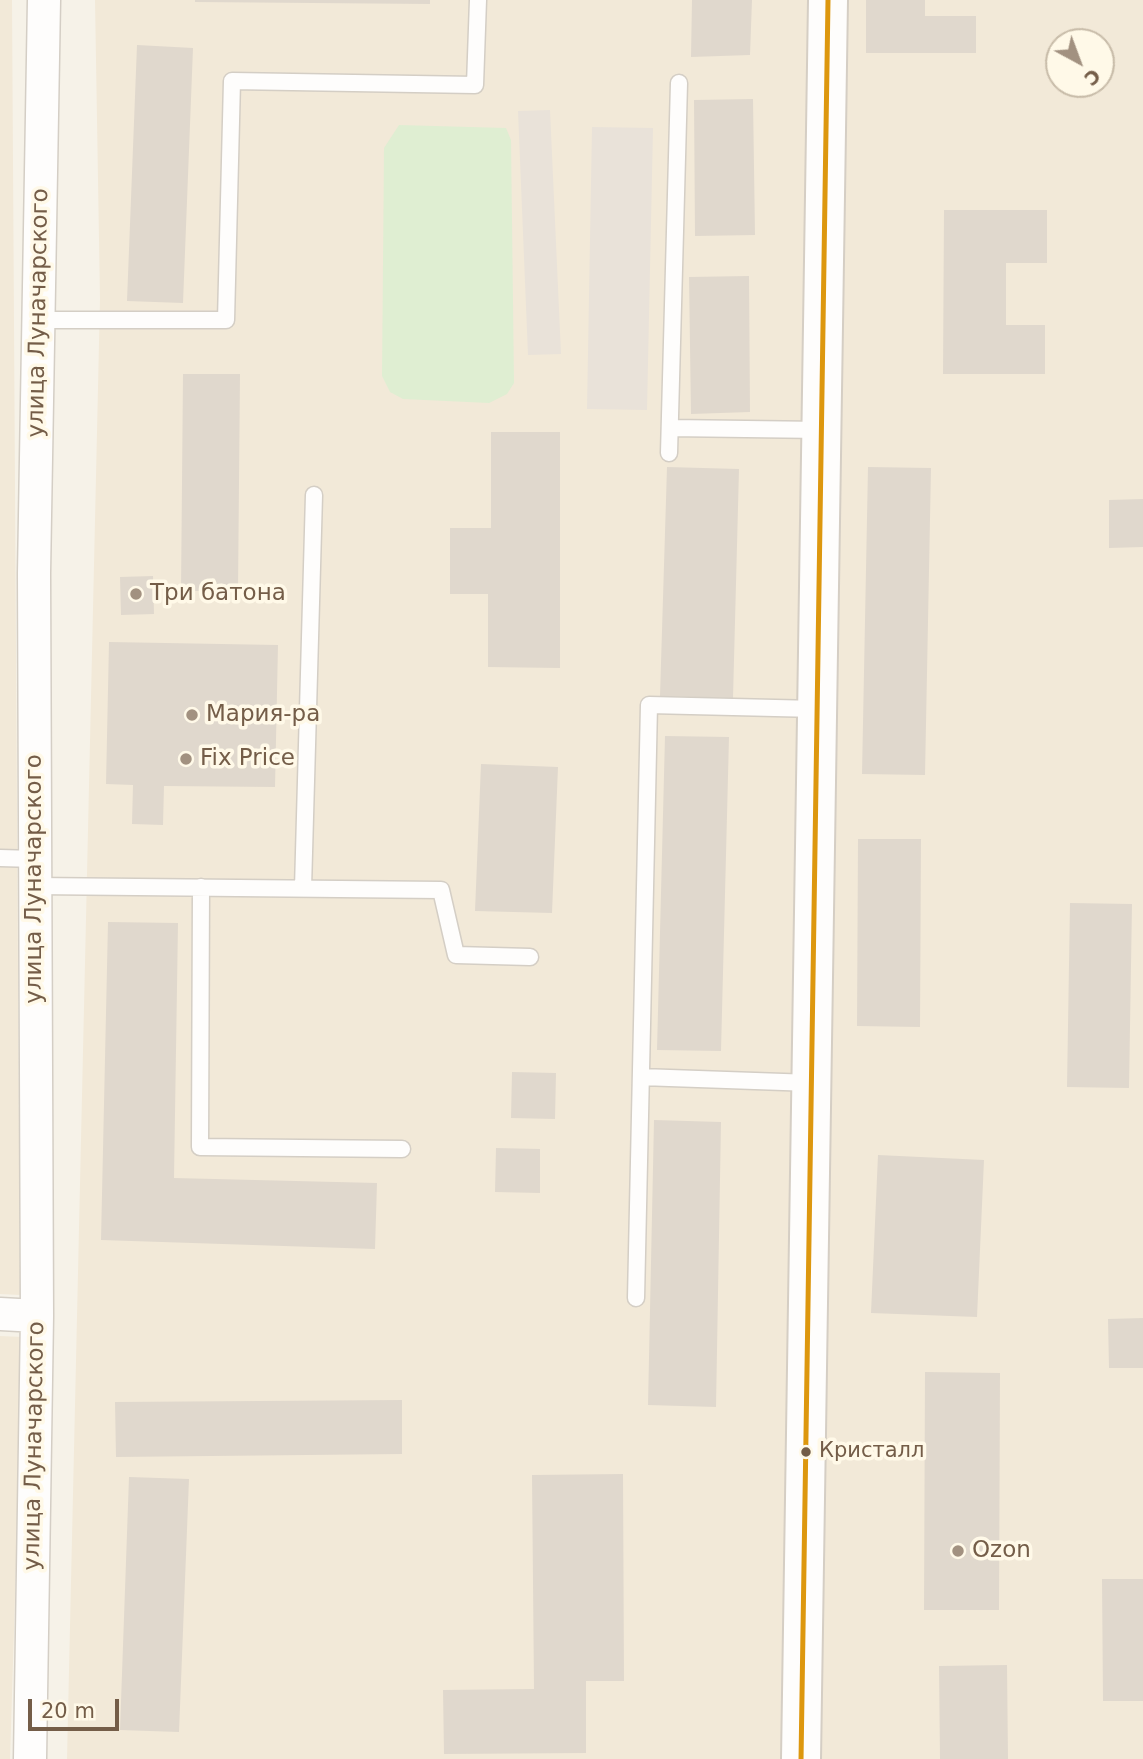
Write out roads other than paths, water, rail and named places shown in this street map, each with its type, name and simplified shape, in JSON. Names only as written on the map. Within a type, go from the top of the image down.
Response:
[{"type":"street","name":"улица Луначарского","points":[[30,1759],[37,1316],[34,573],[44,0]]},
{"type":"street","points":[[801,1759],[828,0]]},
{"type":"street","points":[[0,1314],[37,1316]]},
{"type":"lane","points":[[39,320],[226,320],[232,81],[475,85],[478,0]]},
{"type":"lane","points":[[669,453],[679,83]]},
{"type":"lane","points":[[670,428],[822,430]]},
{"type":"lane","points":[[303,888],[314,495]]},
{"type":"lane","points":[[636,1298],[649,705],[817,709]]},
{"type":"lane","points":[[0,858],[35,873],[201,887],[441,890],[456,955],[530,957]]},
{"type":"lane","points":[[201,887],[200,1147],[402,1149]]},
{"type":"lane","points":[[641,1077],[812,1083]]},
{"type":"place","name":"Три батона","points":[[136,594]]},
{"type":"place","name":"Мария-ра","points":[[192,715]]},
{"type":"place","name":"Fix Price","points":[[186,759]]},
{"type":"place","name":"Кристалл","points":[[806,1452]]},
{"type":"place","name":"Ozon","points":[[958,1551]]}]
